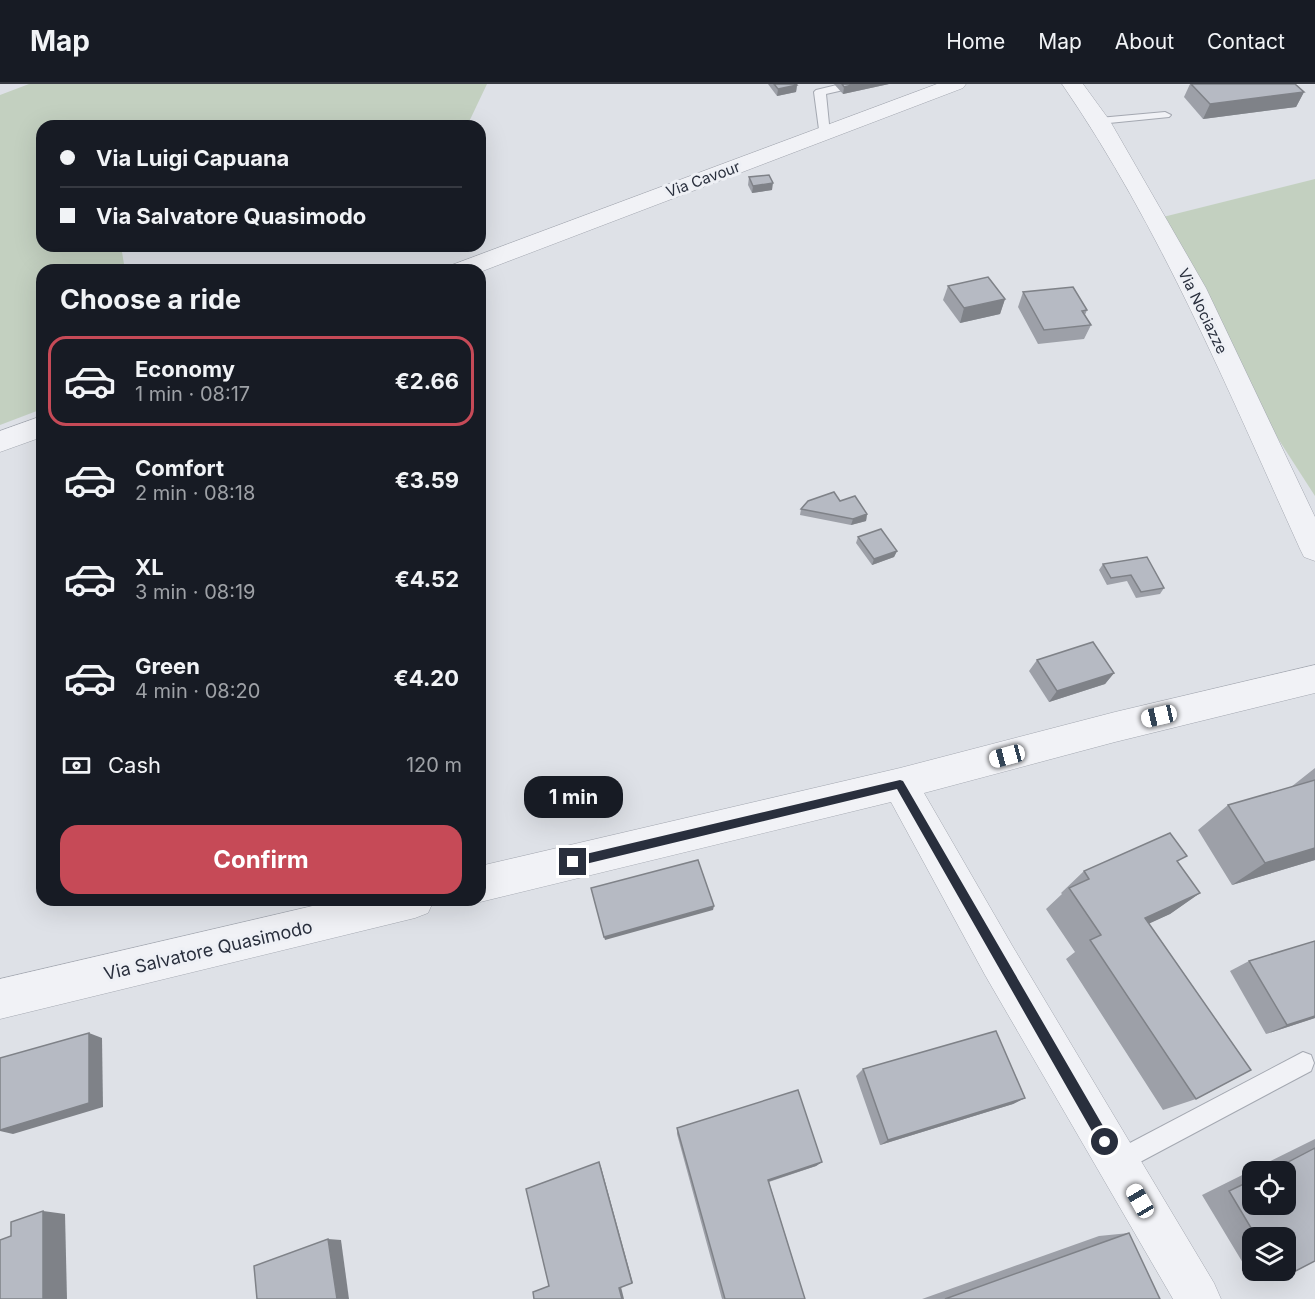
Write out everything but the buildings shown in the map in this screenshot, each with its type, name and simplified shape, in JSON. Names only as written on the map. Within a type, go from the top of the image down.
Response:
[{"type":"street","name":"Via Nociazze","points":[[1071,84],[1099,121],[1194,288],[1305,513],[1315,549]]},
{"type":"street","name":"Via Cavour","points":[[477,264],[955,86]]},
{"type":"street","points":[[0,442],[36,428]]},
{"type":"street","points":[[486,884],[900,784],[1115,727],[1315,680]]},
{"type":"street","points":[[900,784],[999,961],[1198,1299]]},
{"type":"street","name":"Via Salvatore Quasimodo","points":[[0,999],[390,906]]},
{"type":"lane","points":[[824,134],[820,92],[857,84]]},
{"type":"lane","points":[[1099,121],[1165,115]]},
{"type":"lane","points":[[1117,1162],[1303,1063]]},
{"type":"green space","points":[[29,84],[487,84],[470,120],[36,120],[36,252],[122,252],[124,264],[36,264],[36,411],[0,425],[0,95]]},
{"type":"green space","points":[[1315,179],[1315,496],[1277,437],[1163,217]]},
{"type":"route","points":[[573,862],[900,784],[999,961],[1105,1142]]}]
